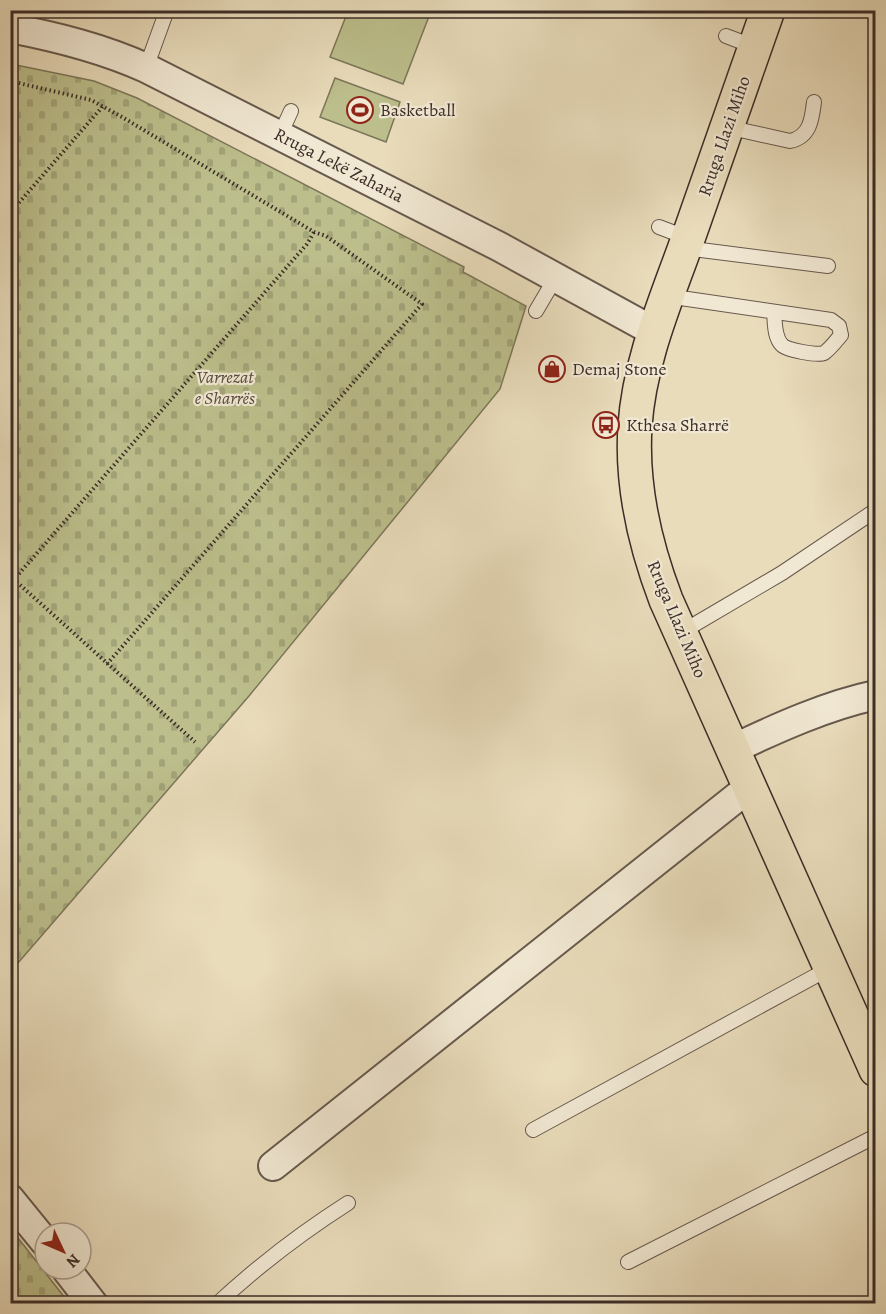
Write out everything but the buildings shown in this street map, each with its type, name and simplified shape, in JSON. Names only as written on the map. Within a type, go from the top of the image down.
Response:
[{"type":"main road","name":"Rruga Llazi Miho","points":[[768,10],[741,42],[727,127],[677,238],[667,296],[643,374],[635,426],[634,458],[637,488],[648,548],[666,600],[876,1070]]},
{"type":"street","name":"Rruga Lekë Zaharia","points":[[10,28],[90,46],[118,55],[286,123],[488,240],[655,332]]},
{"type":"street","points":[[733,749],[760,735],[857,699],[876,695]]},
{"type":"street","points":[[273,1166],[750,789]]},
{"type":"street","points":[[10,1199],[33,1227]]},
{"type":"street","points":[[75,1281],[93,1304]]},
{"type":"lane","points":[[146,68],[167,10]]},
{"type":"lane","points":[[727,127],[790,141],[798,139],[808,129],[814,102]]},
{"type":"lane","points":[[677,238],[828,266]]},
{"type":"lane","points":[[536,311],[556,277]]},
{"type":"lane","points":[[667,296],[831,320],[839,326],[841,335],[825,352],[819,354],[790,350],[782,345],[776,334],[774,312]]},
{"type":"lane","points":[[680,633],[782,573],[876,510]]},
{"type":"lane","points":[[533,1130],[830,968]]},
{"type":"lane","points":[[627,1262],[876,1136]]},
{"type":"lane","points":[[217,1304],[260,1265],[305,1231],[348,1203]]},
{"type":"path","points":[[10,81],[74,95],[103,106],[314,232],[326,236],[422,304],[107,664]]},
{"type":"path","points":[[10,213],[103,106]]},
{"type":"path","points":[[10,584],[307,244],[314,232]]},
{"type":"path","points":[[13,578],[195,742]]},
{"type":"green space","points":[[348,11],[431,11],[403,84],[330,57]]},
{"type":"green space","name":"Varrezat e Sharrës","points":[[11,64],[94,81],[137,98],[464,267],[463,272],[526,306],[500,389],[249,696],[11,971]]},
{"type":"green space","name":"Basketball","points":[[335,78],[400,102],[386,142],[320,117]]},
{"type":"green space","points":[[10,1229],[33,1257],[33,1281],[52,1281],[69,1303],[11,1303]]},
{"type":"place","name":"Basketball","points":[[360,110]]},
{"type":"place","name":"Demaj Stone","points":[[552,369]]},
{"type":"place","name":"Kthesa Sharrë","points":[[606,425]]}]
